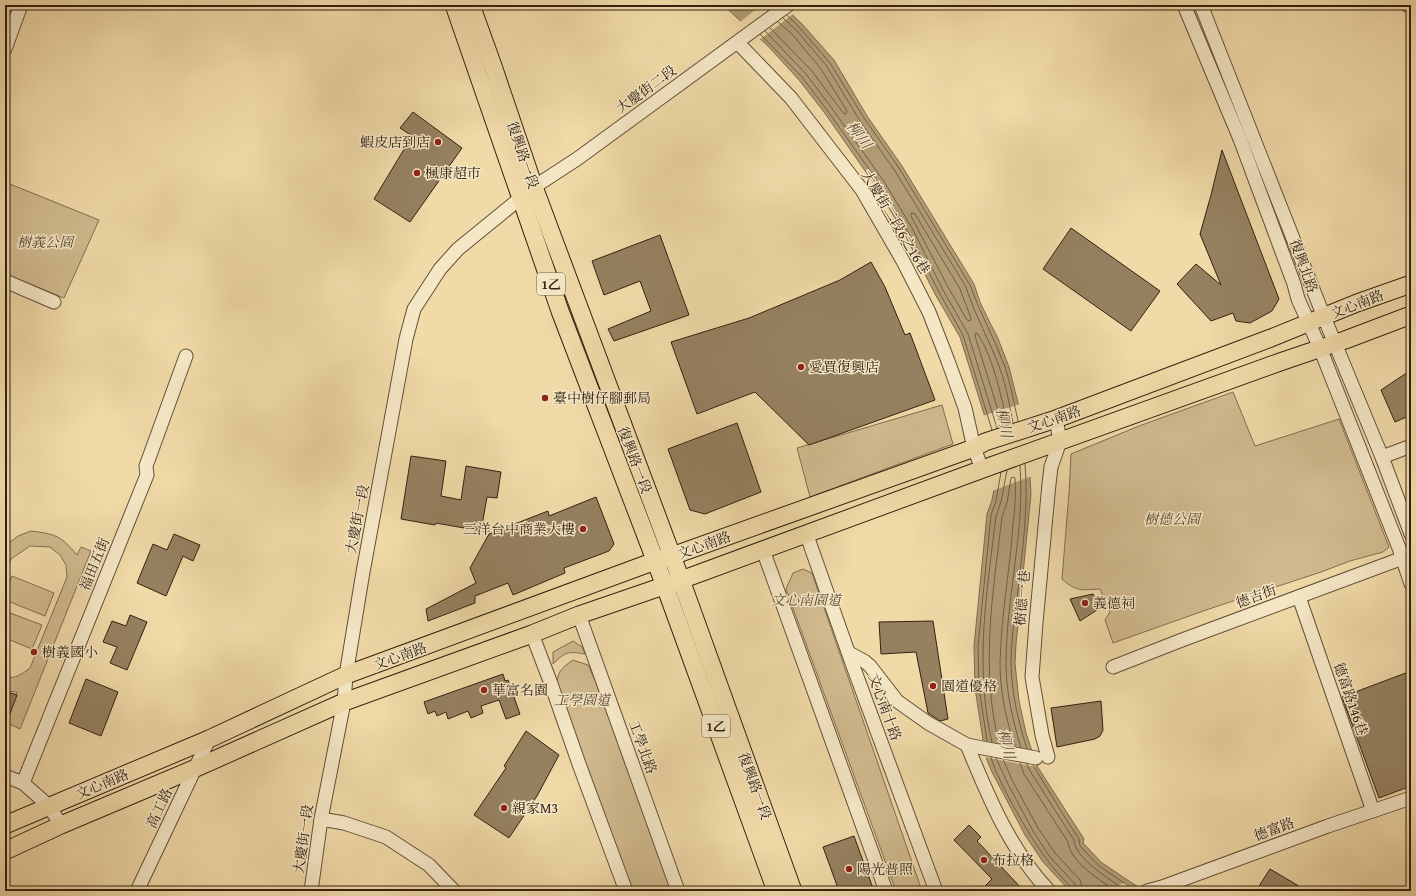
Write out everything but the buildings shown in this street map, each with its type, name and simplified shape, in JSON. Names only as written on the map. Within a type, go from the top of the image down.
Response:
[{"type":"main road","name":"復興路一段","points":[[454,5],[672,556],[673,583],[776,891]]},
{"type":"main road","name":"復興路一段","points":[[471,5],[493,66],[560,311],[655,561],[673,583],[793,891]]},
{"type":"main road","name":"文心南路","points":[[5,825],[210,739],[346,676],[655,561],[1056,419],[1271,338],[1357,303],[1411,284]]},
{"type":"main road","name":"文心南路","points":[[5,851],[61,825],[196,768],[344,702],[532,634],[579,615],[673,583],[1060,441],[1411,315]]},
{"type":"street","points":[[5,48],[21,5]]},
{"type":"street","name":"大慶街二段","points":[[527,191],[577,159],[788,5]]},
{"type":"street","name":"復興北路","points":[[1184,5],[1240,139],[1294,284],[1298,299],[1316,320]]},
{"type":"street","name":"復興北路","points":[[1200,5],[1316,320],[1382,457],[1411,534]]},
{"type":"street","points":[[1407,5],[1411,6]]},
{"type":"street","name":"大慶街二段6之16巷","points":[[740,41],[791,98],[862,190],[875,211],[929,312],[964,408],[980,445],[986,468]]},
{"type":"street","name":"大慶街一段","points":[[312,891],[321,819],[344,702],[346,676],[363,572],[406,339],[414,309],[440,269],[458,249],[527,191]]},
{"type":"street","points":[[5,281],[54,302]]},
{"type":"street","name":"復興北路","points":[[1327,345],[1407,557],[1411,584]]},
{"type":"street","name":"福田五街","points":[[23,783],[147,475],[146,466],[186,356]]},
{"type":"street","points":[[1056,419],[1060,441]]},
{"type":"street","name":"樹德一巷","points":[[973,746],[1042,758],[1042,735],[1032,677],[1051,467],[1060,441]]},
{"type":"street","points":[[1382,457],[1411,446]]},
{"type":"street","name":"文心南十路","points":[[806,534],[936,891]]},
{"type":"street","points":[[763,550],[886,891]]},
{"type":"street","name":"德吉街","points":[[1113,667],[1407,557]]},
{"type":"street","name":"德富路146巷","points":[[1299,597],[1373,811]]},
{"type":"street","name":"工學北路","points":[[579,615],[678,891]]},
{"type":"street","points":[[532,634],[626,891]]},
{"type":"street","points":[[849,653],[870,666],[896,701],[922,720],[973,746],[991,802],[1025,863],[1049,891]]},
{"type":"street","name":"高工路","points":[[137,891],[210,739]]},
{"type":"street","points":[[5,776],[23,783],[48,806],[61,825]]},
{"type":"street","name":"德富路","points":[[1148,891],[1328,826],[1411,798]]},
{"type":"street","points":[[321,819],[344,823],[386,837],[429,865],[454,891]]},
{"type":"green space","name":"樹義公園","points":[[5,182],[99,220],[64,298],[5,274]]},
{"type":"green space","name":"樹德公園","points":[[1233,392],[1255,446],[1339,419],[1389,547],[1383,552],[1350,561],[1113,643],[1105,620],[1110,612],[1100,589],[1088,590],[1075,588],[1062,579],[1071,454],[1139,426]]},
{"type":"green space","points":[[942,405],[953,444],[810,497],[797,448]]},
{"type":"green space","points":[[31,531],[46,533],[57,537],[67,544],[77,555],[81,547],[91,551],[20,729],[5,722],[17,692],[5,691],[5,677],[16,677],[30,668],[67,577],[66,565],[60,555],[50,547],[30,546],[11,559],[5,575],[5,546],[18,536]]},
{"type":"green space","name":"文心南園道","points":[[803,569],[812,573],[922,891],[896,891],[786,589],[793,573]]},
{"type":"green space","points":[[12,576],[54,593],[45,616],[5,600],[5,594]]},
{"type":"green space","points":[[5,611],[42,625],[32,649],[5,638]]},
{"type":"green space","name":"工學園道","points":[[573,641],[582,647],[585,654],[567,653],[553,664],[553,652]]},
{"type":"green space","name":"工學園道","points":[[573,660],[588,665],[598,687],[671,891],[632,891],[557,688],[560,671]]},
{"type":"water","name":"柳川","points":[[723,5],[782,5],[802,24],[834,60],[867,116],[902,166],[974,284],[980,302],[997,336],[1009,367],[1028,443],[1031,494],[1015,663],[1019,701],[1026,733],[1037,766],[1084,839],[1083,843],[1102,863],[1144,891],[1070,891],[1043,862],[1025,835],[992,772],[987,760],[975,688],[974,646],[987,514],[992,500],[998,467],[985,417],[960,337],[935,294],[904,233],[877,188],[824,112],[799,80],[768,46]]},
{"type":"pier","points":[[761,5],[785,5],[793,14],[758,41],[739,23]]},
{"type":"pier","points":[[1020,404],[1030,443],[1032,476],[992,491],[996,467],[982,416]]},
{"type":"pier","points":[[981,740],[1032,750],[1036,767],[985,757]]},
{"type":"pier","points":[[1125,883],[1140,891],[1099,891]]},
{"type":"place","name":"蝦皮店到店","points":[[438,142]]},
{"type":"place","name":"楓康超市","points":[[417,173]]},
{"type":"place","name":"愛買復興店","points":[[801,367]]},
{"type":"place","name":"臺中樹仔腳郵局","points":[[545,398]]},
{"type":"place","name":"三洋台中商業大樓","points":[[583,529]]},
{"type":"place","name":"義德祠","points":[[1085,603]]},
{"type":"place","name":"樹義國小","points":[[34,652]]},
{"type":"place","name":"園道優格","points":[[933,686]]},
{"type":"place","name":"華富名園","points":[[484,690]]},
{"type":"place","name":"親家M3","points":[[504,808]]},
{"type":"place","name":"布拉格","points":[[984,860]]},
{"type":"place","name":"陽光普照","points":[[849,869]]}]
